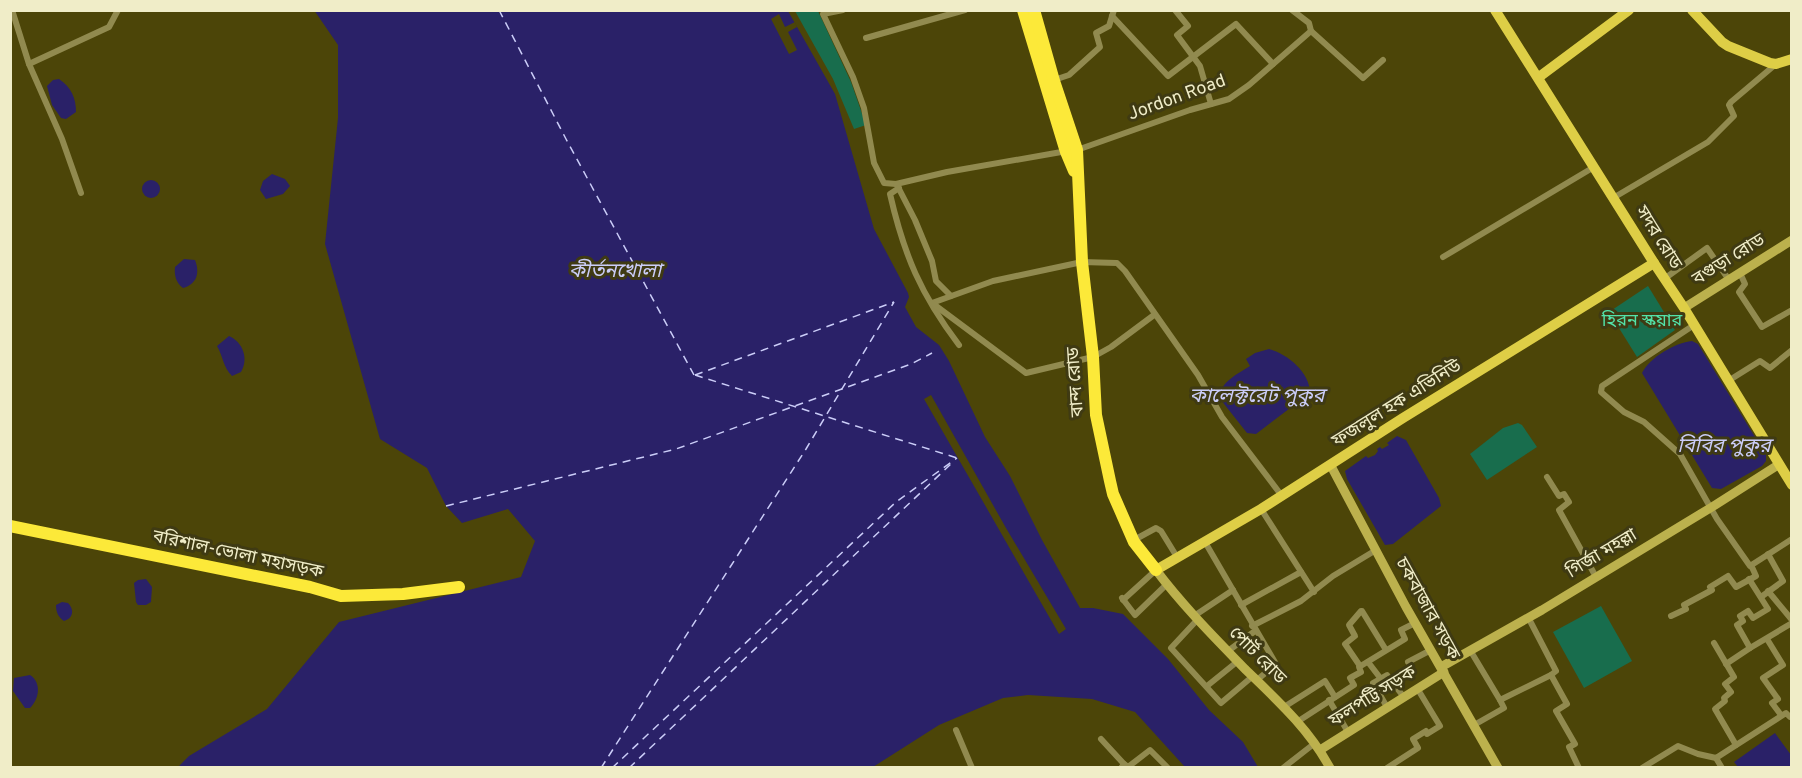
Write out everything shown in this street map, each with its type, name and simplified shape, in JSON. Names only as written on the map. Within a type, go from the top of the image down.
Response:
[{"type":"highway","name":"বান্দ রোড","points":[[1023,10],[1071,151]]},
{"type":"highway","name":"বান্দ রোড","points":[[1034,10],[1077,178],[1096,415],[1111,487],[1133,541],[1156,570]]},
{"type":"highway","name":"বরিশাল-ভোলা মহাসড়ক","points":[[10,526],[310,587],[341,596],[403,594],[459,587]]},
{"type":"main road","name":"সদর রোড","points":[[1495,10],[1684,308],[1791,485]]},
{"type":"main road","points":[[1539,77],[1629,10]]},
{"type":"main road","points":[[1692,10],[1722,42],[1770,63],[1776,64],[1791,59]]},
{"type":"main road","name":"বগুড়া রোড","points":[[1684,308],[1791,240]]},
{"type":"main road","name":"ফজলুল হক এভিনিউ","points":[[1156,570],[1261,510],[1403,418],[1654,263]]},
{"type":"main road","name":"গির্জা মহল্লা","points":[[1442,670],[1470,650],[1596,577],[1778,465]]},
{"type":"main road","name":"চকবাজার সড়ক","points":[[1331,466],[1415,623],[1498,768]]},
{"type":"main road","name":"পোর্ট রোড","points":[[1156,570],[1196,617],[1284,707],[1317,747],[1330,768]]},
{"type":"main road","name":"ফলপট্টি সড়ক","points":[[1317,747],[1348,732],[1442,670]]},
{"type":"street","points":[[12,10],[30,64],[62,140],[81,193]]},
{"type":"street","points":[[30,64],[109,27],[118,10]]},
{"type":"street","points":[[843,10],[823,15],[857,87],[864,108],[874,163],[884,183],[897,186]]},
{"type":"street","points":[[866,38],[965,10]]},
{"type":"street","points":[[1175,10],[1188,26],[1177,35],[1200,66],[1211,104]]},
{"type":"street","points":[[1292,10],[1309,23],[1311,31],[1363,78],[1383,60]]},
{"type":"street","points":[[1054,81],[1069,75],[1100,47],[1095,33],[1109,26],[1113,13]]},
{"type":"street","points":[[1113,13],[1168,76],[1236,24],[1274,64]]},
{"type":"street","name":"Jordon Road","points":[[897,186],[947,172],[1071,151],[1229,99],[1311,31]]},
{"type":"street","points":[[1613,198],[1708,142],[1734,116],[1729,105],[1731,102],[1776,64]]},
{"type":"street","points":[[1443,257],[1594,167]]},
{"type":"street","points":[[897,186],[932,261],[936,281],[951,296]]},
{"type":"street","points":[[897,186],[890,194],[898,231],[908,260],[922,291],[959,345]]},
{"type":"street","points":[[1664,279],[1707,248],[1729,280]]},
{"type":"street","points":[[932,303],[993,281],[1082,262],[1117,263],[1198,375],[1222,417],[1282,496]]},
{"type":"street","points":[[1740,273],[1745,284],[1739,292],[1762,327],[1791,310]]},
{"type":"street","points":[[932,303],[1026,373],[1093,357],[1111,347],[1154,315]]},
{"type":"street","points":[[1671,616],[1686,609],[1684,605],[1712,590],[1710,587],[1728,576],[1736,587],[1756,576],[1751,565],[1723,527],[1680,454],[1644,422],[1624,412],[1605,398],[1600,389],[1694,325]]},
{"type":"street","points":[[1728,381],[1760,361],[1770,368],[1791,350]]},
{"type":"street","points":[[1547,477],[1559,496],[1564,494],[1569,502],[1559,510],[1596,577]]},
{"type":"street","points":[[1261,510],[1314,592]]},
{"type":"street","points":[[1133,541],[1156,528],[1161,531],[1178,558]]},
{"type":"street","points":[[1751,565],[1791,539]]},
{"type":"street","points":[[1205,542],[1276,664],[1221,703],[1171,648],[1196,617],[1233,591]]},
{"type":"street","points":[[1228,651],[1253,628],[1301,601],[1333,576],[1376,550]]},
{"type":"street","points":[[1761,597],[1783,581],[1768,554]]},
{"type":"street","points":[[1156,570],[1122,599],[1135,615],[1167,584]]},
{"type":"street","points":[[1241,605],[1301,572]]},
{"type":"street","points":[[1749,579],[1768,609],[1753,618],[1748,611],[1740,616],[1743,621],[1737,625],[1750,648]]},
{"type":"street","points":[[1726,664],[1791,623],[1768,591]]},
{"type":"street","points":[[1297,722],[1354,685],[1350,678],[1361,672],[1360,666],[1345,644],[1355,636],[1349,625],[1361,611],[1386,650]]},
{"type":"street","points":[[1500,700],[1556,671],[1528,617]]},
{"type":"street","points":[[1360,666],[1404,639],[1401,630],[1415,623]]},
{"type":"street","points":[[1767,639],[1783,665],[1763,678],[1778,699],[1772,703],[1782,715]]},
{"type":"street","points":[[1714,643],[1734,677],[1725,684],[1731,692],[1724,698],[1725,701],[1714,709],[1736,745]]},
{"type":"street","points":[[1408,662],[1431,650]]},
{"type":"street","points":[[1470,650],[1504,708],[1474,725]]},
{"type":"street","points":[[1207,686],[1238,661]]},
{"type":"street","points":[[1368,662],[1381,679]]},
{"type":"street","points":[[1387,707],[1373,683],[1387,675],[1403,696]]},
{"type":"street","points":[[1551,675],[1567,704],[1556,711],[1575,744],[1569,747],[1579,768]]},
{"type":"street","points":[[1284,707],[1325,681],[1348,732]]},
{"type":"street","points":[[1387,768],[1418,748],[1413,739],[1440,726],[1416,688]]},
{"type":"street","points":[[1647,766],[1678,746],[1716,758],[1782,715],[1786,713],[1791,716]]},
{"type":"street","points":[[956,730],[972,768]]},
{"type":"street","points":[[1101,739],[1123,766],[1128,766],[1150,750],[1168,768]]},
{"type":"street","points":[[1283,768],[1317,747]]},
{"type":"street","points":[[1716,758],[1722,768]]},
{"type":"green space","points":[[795,11],[818,11],[851,82],[866,125],[854,129],[833,79]]},
{"type":"green space","name":"হিরন স্কয়ার","points":[[1648,286],[1675,330],[1637,357],[1609,312]]},
{"type":"green space","points":[[1518,423],[1522,425],[1537,447],[1487,480],[1470,454],[1503,428]]},
{"type":"green space","points":[[1601,606],[1632,661],[1584,688],[1553,632]]},
{"type":"water","name":"কীর্তনখোলা","points":[[314,10],[788,11],[835,94],[874,229],[908,293],[909,297],[905,307],[916,327],[939,345],[949,361],[985,437],[1010,476],[1080,608],[1123,614],[1168,659],[1209,710],[1243,742],[1258,767],[1185,767],[1135,712],[1092,699],[1028,695],[1003,698],[939,725],[873,767],[177,768],[189,756],[267,709],[339,622],[521,577],[535,541],[508,509],[462,523],[446,506],[427,468],[380,439],[325,244],[338,118],[338,45]]},
{"type":"water","points":[[59,79],[70,89],[75,102],[76,112],[66,119],[61,118],[52,105],[47,86],[53,80]]},
{"type":"water","points":[[272,174],[285,179],[290,186],[283,194],[266,199],[260,190],[263,181]]},
{"type":"water","points":[[147,180],[155,180],[160,185],[158,196],[147,198],[142,193],[142,185]]},
{"type":"water","points":[[184,259],[195,260],[197,274],[191,284],[183,288],[175,276],[175,267]]},
{"type":"water","points":[[229,336],[238,342],[244,356],[241,372],[232,376],[217,346]]},
{"type":"water","name":"বিবির পুকুর","points":[[1692,341],[1698,344],[1766,455],[1766,461],[1762,466],[1721,489],[1712,488],[1642,373],[1664,352]]},
{"type":"water","name":"কালেক্টরেট পুকুর","points":[[1269,349],[1283,355],[1302,371],[1310,393],[1256,434],[1247,433],[1221,400],[1221,389],[1234,376],[1250,366],[1246,359],[1255,353]]},
{"type":"water","points":[[1397,436],[1406,440],[1439,498],[1441,506],[1393,544],[1385,545],[1347,479],[1345,471],[1366,456],[1368,458],[1375,455],[1377,449],[1389,445],[1387,443]]},
{"type":"water","points":[[146,579],[152,587],[151,602],[138,605],[134,583]]},
{"type":"water","points":[[62,602],[68,603],[72,611],[70,618],[64,621],[56,608],[56,605]]},
{"type":"water","points":[[30,675],[36,682],[38,691],[30,708],[25,708],[13,691],[14,678]]},
{"type":"water","points":[[1775,733],[1791,755],[1791,767],[1738,767],[1734,762]]},
{"type":"pier","points":[[779,14],[785,27],[795,22],[797,27],[788,32],[797,50],[789,54],[771,19]]},
{"type":"pier","points":[[931,395],[1066,629],[1059,634],[924,399]]},
{"type":"ferry route","points":[[499,10],[694,375]]},
{"type":"ferry route","points":[[695,375],[894,302]]},
{"type":"ferry route","points":[[601,768],[806,449],[894,302]]},
{"type":"ferry route","points":[[446,506],[676,449],[911,364],[932,353]]},
{"type":"ferry route","points":[[695,375],[957,458]]},
{"type":"ferry route","points":[[612,768],[896,502],[957,458]]},
{"type":"ferry route","points":[[629,768],[952,463]]}]
